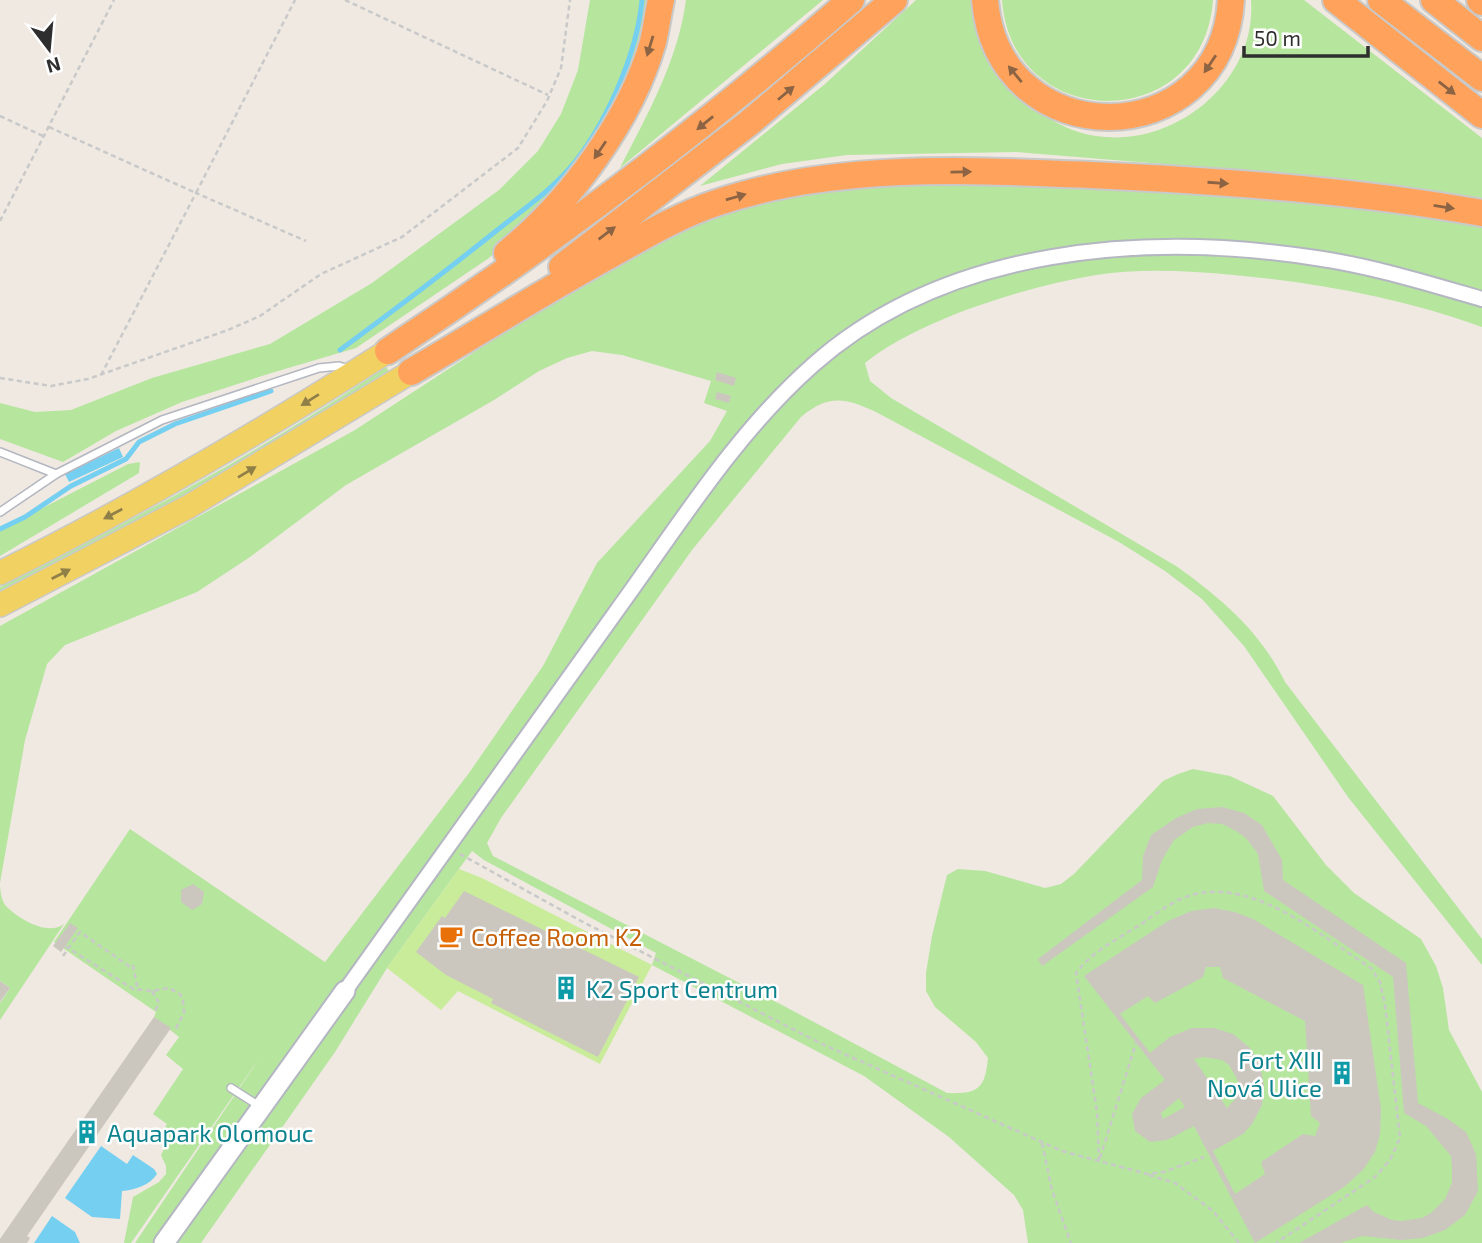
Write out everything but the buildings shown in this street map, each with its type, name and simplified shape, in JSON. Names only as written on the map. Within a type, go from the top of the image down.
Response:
[{"type":"highway","points":[[388,351],[544,220],[579,181],[634,91],[652,43],[661,0]]},
{"type":"highway","points":[[388,351],[498,278],[633,180],[851,0]]},
{"type":"highway","points":[[411,372],[543,281],[654,197],[750,123],[894,0]]},
{"type":"highway","points":[[985,0],[990,29],[999,52],[1012,72],[1029,89],[1046,102],[1075,114],[1094,118],[1116,118],[1137,115],[1163,105],[1178,97],[1200,77],[1220,45],[1231,0]]},
{"type":"highway","points":[[1336,0],[1482,115]]},
{"type":"highway","points":[[1381,0],[1482,78]]},
{"type":"highway","points":[[1434,0],[1482,38]]},
{"type":"highway","points":[[411,372],[672,221],[743,195],[817,178],[977,172],[1150,178],[1344,193],[1482,213]]},
{"type":"main road","points":[[0,573],[160,489],[388,351]]},
{"type":"main road","points":[[0,605],[188,507],[411,372]]},
{"type":"street","points":[[164,1243],[713,477],[757,421],[814,364],[843,341],[887,313],[952,283],[1016,265],[1059,257],[1142,248],[1246,249],[1318,258],[1388,272],[1482,299]]},
{"type":"lane","points":[[0,512],[56,474],[185,411],[319,368],[339,366],[356,372]]},
{"type":"lane","points":[[0,452],[56,474]]},
{"type":"lane","points":[[231,1088],[261,1107]]},
{"type":"path","points":[[0,221],[114,0]]},
{"type":"path","points":[[101,375],[295,0]]},
{"type":"path","points":[[345,0],[549,96]]},
{"type":"path","points":[[0,378],[51,386],[74,384],[101,375],[260,316],[321,274],[402,237],[518,148],[549,96],[563,61],[570,0]]},
{"type":"path","points":[[0,116],[43,136]]},
{"type":"path","points":[[49,127],[306,242]]},
{"type":"path","points":[[448,847],[581,922],[822,1044],[1062,1152],[1175,1183],[1213,1211],[1239,1243]]},
{"type":"path","points":[[1099,1161],[1097,1112],[1076,973],[1088,957],[1181,899],[1206,892],[1238,893],[1274,906],[1371,968],[1380,982],[1400,1138],[1390,1160],[1375,1177],[1276,1243]]},
{"type":"path","points":[[63,956],[80,932],[133,967],[138,991]]},
{"type":"path","points":[[67,947],[121,984],[138,991],[166,988],[180,994],[184,1013],[174,1032]]},
{"type":"path","points":[[152,991],[159,1003],[155,1011]]},
{"type":"path","points":[[1099,1161],[1136,1043]]},
{"type":"path","points":[[1042,1143],[1052,1190],[1068,1243]]},
{"type":"path","points":[[1147,1174],[1164,1172],[1203,1157]]},
{"type":"green space","points":[[590,0],[656,0],[615,111],[542,210],[489,258],[356,348],[182,402],[116,431],[63,462],[0,439],[0,403],[35,412],[71,410],[152,378],[270,344],[372,283],[499,190],[538,151],[561,114],[578,70]]},
{"type":"green space","points":[[686,0],[823,0],[620,168],[669,66]]},
{"type":"green space","points":[[916,0],[973,0],[980,37],[994,64],[1021,101],[1064,126],[1084,133],[1126,137],[1154,131],[1181,120],[1205,103],[1225,82],[1240,57],[1249,30],[1251,0],[1304,0],[1482,138],[1482,198],[1307,176],[1016,152],[847,155],[782,164],[700,186],[825,84]]},
{"type":"green space","points":[[1002,0],[1213,0],[1201,45],[1177,76],[1144,95],[1107,101],[1070,94],[1037,75],[1013,44]]},
{"type":"green space","points":[[899,184],[1064,184],[1265,195],[1482,223],[1482,327],[1421,308],[1328,287],[1217,274],[1130,271],[1061,282],[975,307],[910,335],[865,363],[870,381],[891,398],[1176,566],[1238,617],[1264,647],[1285,682],[1482,939],[1482,965],[1348,797],[1244,646],[1202,599],[1165,571],[1119,542],[876,412],[846,401],[820,405],[801,417],[692,550],[501,818],[487,843],[493,856],[947,1093],[966,1092],[978,1088],[982,1083],[988,1058],[976,1042],[935,1007],[926,991],[932,936],[947,875],[958,869],[985,871],[1045,888],[1061,884],[1074,874],[1163,781],[1193,769],[1230,776],[1273,796],[1326,865],[1354,893],[1421,939],[1436,966],[1443,988],[1449,1030],[1482,1092],[1482,1243],[1028,1243],[1023,1210],[1014,1195],[949,1137],[864,1076],[652,965],[656,953],[472,851],[387,968],[335,1052],[201,1243],[135,1243],[263,1053],[131,1243],[124,1243],[133,1197],[159,1182],[166,1174],[161,1155],[165,1147],[157,1141],[167,1124],[153,1114],[183,1069],[166,1055],[179,1037],[154,1017],[156,1012],[54,942],[130,829],[325,962],[469,773],[543,666],[597,563],[710,441],[727,411],[704,403],[711,381],[622,355],[592,351],[567,358],[539,371],[346,485],[250,557],[197,592],[65,645],[47,664],[25,740],[0,883],[0,626],[355,430],[577,285],[696,221],[782,195]]},
{"type":"green space","points":[[386,367],[389,371],[317,417],[187,494],[0,593],[0,587],[196,483],[340,398]]},
{"type":"green space","points":[[140,462],[139,473],[0,556],[0,530],[128,464]]},
{"type":"green space","points":[[459,869],[482,878],[652,965],[600,1064],[458,991],[441,1010],[387,968]]},
{"type":"green space","points":[[0,887],[6,906],[27,922],[50,928],[64,924],[0,1020],[0,1003],[10,988],[0,981]]},
{"type":"water","points":[[119,448],[123,457],[69,482],[65,474]]},
{"type":"water","points":[[101,1146],[127,1164],[133,1155],[157,1174],[142,1186],[122,1191],[120,1219],[92,1217],[65,1198]]},
{"type":"water","points":[[52,1216],[75,1232],[80,1243],[34,1243]]},
{"type":"waterway","points":[[340,350],[534,202],[569,169],[595,133],[617,89],[634,44],[642,0]]},
{"type":"waterway","points":[[0,529],[25,517],[71,486],[126,459],[139,442],[175,424],[271,391]]},
{"type":"place","name":"Coffee Room K2","points":[[451,936]]},
{"type":"place","name":"K2 Sport Centrum","points":[[566,988]]},
{"type":"place","name":"Fort XIII Nová Ulice","points":[[1342,1073]]},
{"type":"place","name":"Aquapark Olomouc","points":[[87,1132]]}]
